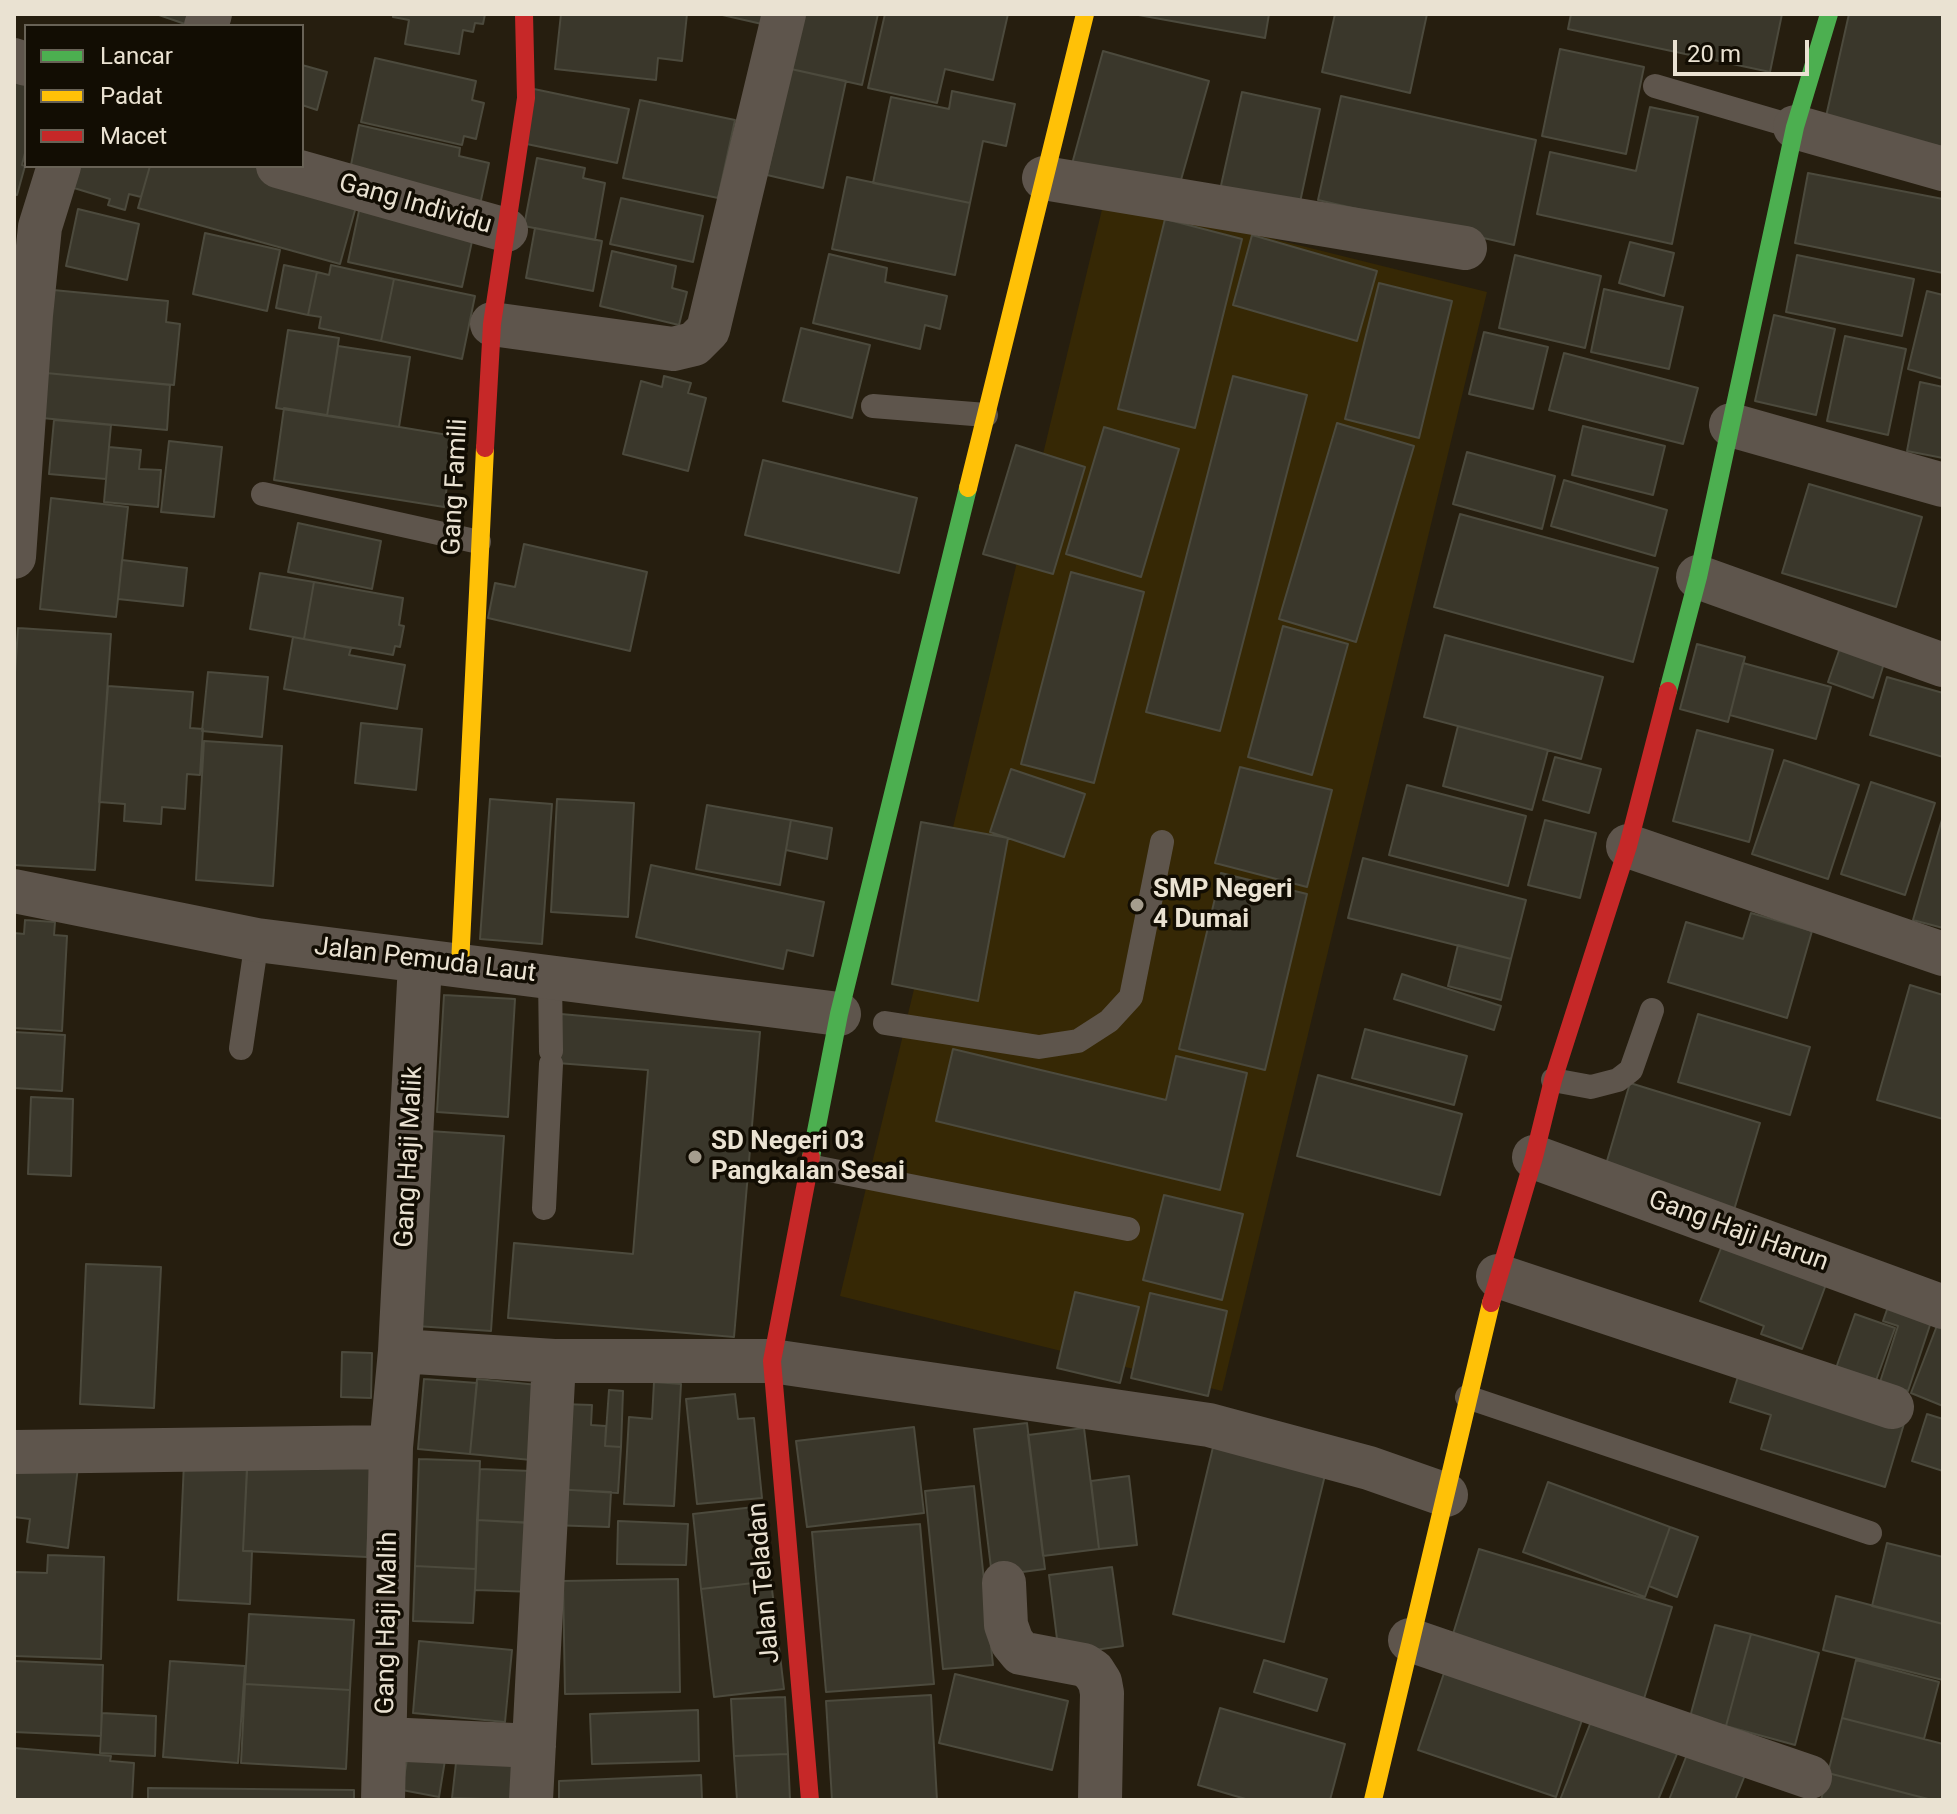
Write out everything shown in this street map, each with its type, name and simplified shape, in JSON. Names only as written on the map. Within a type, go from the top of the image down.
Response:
[{"type":"street","name":"Gang Famili","points":[[440,964],[479,542],[492,324],[526,98],[524,14]]},
{"type":"street","points":[[492,324],[673,349],[694,344],[708,330],[784,14]]},
{"type":"street","name":"Jalan Teladan","points":[[810,1800],[772,1361],[809,1166],[863,1019],[986,415],[1085,14]]},
{"type":"street","points":[[1373,1800],[1498,1276],[1534,1157],[1553,1080],[1628,846],[1698,577],[1795,127],[1829,14]]},
{"type":"street","points":[[1795,127],[1943,169]]},
{"type":"street","points":[[14,557],[40,227],[58,168]]},
{"type":"street","name":"Gang Individu","points":[[285,168],[506,230]]},
{"type":"street","points":[[1044,178],[1465,248]]},
{"type":"street","points":[[1731,425],[1943,485]]},
{"type":"street","points":[[1698,577],[1943,665]]},
{"type":"street","points":[[1628,846],[1943,954]]},
{"type":"street","name":"Jalan Pemuda Laut","points":[[14,891],[257,940],[863,1019]]},
{"type":"street","name":"Gang Haji Malik","points":[[391,1447],[440,964]]},
{"type":"street","name":"Gang Haji Harun","points":[[1534,1157],[1943,1307]]},
{"type":"street","points":[[1498,1276],[1892,1407]]},
{"type":"street","points":[[400,1351],[554,1361],[772,1361],[1209,1425],[1369,1468],[1446,1495]]},
{"type":"street","points":[[531,1800],[554,1361]]},
{"type":"street","points":[[14,1452],[391,1447]]},
{"type":"street","name":"Gang Haji Malih","points":[[383,1800],[391,1447]]},
{"type":"street","points":[[1004,1583],[1006,1625],[1012,1642],[1021,1653],[1084,1665],[1093,1671],[1100,1682],[1100,1800]]},
{"type":"street","points":[[1410,1640],[1810,1777]]},
{"type":"street","points":[[386,1739],[534,1746]]},
{"type":"lane","points":[[1655,86],[1795,127]]},
{"type":"lane","points":[[873,406],[986,415]]},
{"type":"lane","points":[[263,494],[479,542]]},
{"type":"lane","points":[[863,1019],[1039,1047],[1078,1041],[1109,1021],[1131,997],[1162,842]]},
{"type":"lane","points":[[241,1048],[257,940]]},
{"type":"lane","points":[[544,1208],[551,1057],[550,977]]},
{"type":"lane","points":[[1553,1080],[1591,1087],[1618,1080],[1631,1070],[1652,1010]]},
{"type":"lane","points":[[809,1166],[1128,1229]]},
{"type":"lane","points":[[1467,1397],[1870,1533]]},
{"type":"shaded area","name":"SMP Negeri 4 Dumai","points":[[1105,197],[1487,292],[1222,1391],[840,1296]]},
{"type":"building","points":[[156,14],[189,14],[185,24]]},
{"type":"building","points":[[393,14],[485,14],[483,24],[475,23],[473,32],[463,30],[459,54],[405,44],[409,20],[393,17]]},
{"type":"building","points":[[561,14],[687,14],[682,61],[658,58],[656,80],[555,69]]},
{"type":"building","points":[[718,14],[778,14],[775,27]]},
{"type":"building","points":[[803,14],[878,14],[862,85],[791,69]]},
{"type":"building","points":[[885,14],[1008,14],[993,80],[945,69],[937,103],[868,88]]},
{"type":"building","points":[[1133,14],[1269,14],[1265,38]]},
{"type":"building","points":[[1335,14],[1427,14],[1410,93],[1322,72]]},
{"type":"building","points":[[1571,14],[1782,14],[1770,72],[1568,29]]},
{"type":"building","points":[[1849,14],[1943,14],[1943,147],[1825,121]]},
{"type":"building","points":[[1560,49],[1644,67],[1626,154],[1542,136]]},
{"type":"building","points":[[1103,51],[1209,81],[1177,194],[1072,164]]},
{"type":"building","points":[[375,58],[476,81],[472,100],[484,103],[476,139],[464,136],[462,145],[361,122]]},
{"type":"building","points":[[304,66],[327,72],[317,110],[304,106]]},
{"type":"building","points":[[791,69],[846,81],[823,188],[767,175]]},
{"type":"building","points":[[14,79],[24,82],[22,165],[24,168],[17,195],[14,194]]},
{"type":"building","points":[[534,89],[629,109],[617,163],[522,143]]},
{"type":"building","points":[[952,91],[1015,104],[1006,146],[983,141],[970,203],[873,183],[891,97],[949,109]]},
{"type":"building","points":[[1242,92],[1320,109],[1299,207],[1220,190]]},
{"type":"building","points":[[1341,96],[1536,140],[1514,245],[1318,200]]},
{"type":"building","points":[[640,100],[735,120],[718,198],[623,178]]},
{"type":"building","points":[[1650,107],[1698,117],[1672,244],[1537,214],[1550,152],[1636,171]]},
{"type":"building","points":[[359,125],[460,148],[459,156],[489,163],[478,214],[347,185]]},
{"type":"building","points":[[537,158],[585,168],[583,178],[605,183],[595,240],[524,226]]},
{"type":"building","points":[[79,168],[149,168],[141,197],[129,194],[125,210],[108,205],[110,199],[74,188]]},
{"type":"building","points":[[149,168],[259,168],[359,196],[340,264],[138,208]]},
{"type":"building","points":[[1808,173],[1943,199],[1943,273],[1795,243]]},
{"type":"building","points":[[847,177],[970,203],[955,275],[832,249]]},
{"type":"building","points":[[362,197],[476,223],[462,287],[348,262]]},
{"type":"building","points":[[621,198],[703,216],[693,262],[610,244]]},
{"type":"building","points":[[78,209],[139,224],[127,280],[66,266]]},
{"type":"building","points":[[1165,219],[1242,239],[1195,428],[1118,409]]},
{"type":"building","points":[[535,228],[602,241],[593,291],[526,278]]},
{"type":"building","points":[[205,233],[280,250],[267,311],[193,294]]},
{"type":"building","points":[[1252,235],[1377,271],[1357,341],[1233,305]]},
{"type":"building","points":[[1630,242],[1674,253],[1664,296],[1619,283]]},
{"type":"building","points":[[612,251],[676,266],[672,288],[687,292],[679,325],[600,306]]},
{"type":"building","points":[[829,254],[887,268],[885,282],[947,296],[940,329],[925,325],[920,349],[813,323]]},
{"type":"building","points":[[1515,255],[1601,276],[1585,348],[1499,328]]},
{"type":"building","points":[[1797,255],[1914,279],[1902,336],[1786,312]]},
{"type":"building","points":[[284,265],[317,272],[308,315],[276,308]]},
{"type":"building","points":[[331,265],[394,279],[381,341],[319,328],[321,317],[308,315],[317,272],[329,275]]},
{"type":"building","points":[[394,279],[475,296],[462,359],[381,341]]},
{"type":"building","points":[[1379,283],[1452,301],[1419,438],[1345,419]]},
{"type":"building","points":[[1604,289],[1683,307],[1669,369],[1591,352]]},
{"type":"building","points":[[53,290],[168,301],[166,322],[180,324],[174,385],[46,373]]},
{"type":"building","points":[[1927,291],[1943,295],[1943,379],[1908,369]]},
{"type":"building","points":[[1774,315],[1835,329],[1816,415],[1755,401]]},
{"type":"building","points":[[801,328],[870,345],[852,418],[783,401]]},
{"type":"building","points":[[288,330],[339,338],[327,416],[276,408]]},
{"type":"building","points":[[1484,332],[1548,347],[1533,409],[1469,394]]},
{"type":"building","points":[[1845,336],[1906,349],[1888,435],[1827,421]]},
{"type":"building","points":[[338,346],[410,357],[399,427],[327,416]]},
{"type":"building","points":[[1564,353],[1698,388],[1683,444],[1549,410]]},
{"type":"building","points":[[46,373],[170,385],[167,430],[42,418]]},
{"type":"building","points":[[664,376],[691,383],[688,393],[706,398],[688,471],[623,454],[641,381],[662,387]]},
{"type":"building","points":[[1233,376],[1307,395],[1220,731],[1146,712]]},
{"type":"building","points":[[1920,382],[1943,387],[1943,458],[1907,451]]},
{"type":"building","points":[[284,408],[454,436],[444,507],[274,480]]},
{"type":"building","points":[[54,420],[111,425],[106,479],[49,474]]},
{"type":"building","points":[[1337,423],[1414,446],[1356,642],[1279,619]]},
{"type":"building","points":[[1583,426],[1665,446],[1653,495],[1572,475]]},
{"type":"building","points":[[1104,427],[1179,449],[1141,577],[1066,554]]},
{"type":"building","points":[[169,441],[222,447],[214,517],[161,512]]},
{"type":"building","points":[[1016,445],[1085,467],[1053,574],[983,554]]},
{"type":"building","points":[[109,447],[141,450],[139,469],[161,470],[158,507],[104,502]]},
{"type":"building","points":[[1467,452],[1555,476],[1542,529],[1453,504]]},
{"type":"building","points":[[763,460],[917,498],[899,573],[745,535]]},
{"type":"building","points":[[1564,480],[1667,510],[1655,556],[1551,526]]},
{"type":"building","points":[[1809,484],[1922,517],[1896,607],[1782,573]]},
{"type":"building","points":[[51,498],[128,507],[116,617],[40,609]]},
{"type":"building","points":[[1460,514],[1658,568],[1633,662],[1434,607]]},
{"type":"building","points":[[298,523],[381,541],[372,589],[288,572]]},
{"type":"building","points":[[524,544],[647,572],[630,651],[488,618],[495,583],[515,587]]},
{"type":"building","points":[[122,560],[187,568],[183,606],[118,599]]},
{"type":"building","points":[[1071,572],[1144,592],[1094,783],[1021,764]]},
{"type":"building","points":[[260,573],[314,582],[304,639],[250,629]]},
{"type":"building","points":[[314,582],[403,598],[399,625],[404,626],[400,647],[395,646],[393,655],[304,639]]},
{"type":"building","points":[[1283,626],[1348,644],[1312,775],[1248,757]]},
{"type":"building","points":[[18,628],[111,634],[95,870],[14,865],[14,688]]},
{"type":"building","points":[[1445,635],[1603,677],[1581,759],[1424,717]]},
{"type":"building","points":[[293,637],[351,648],[349,655],[405,665],[397,709],[284,689]]},
{"type":"building","points":[[1842,642],[1886,657],[1873,698],[1828,682]]},
{"type":"building","points":[[1697,644],[1745,657],[1728,722],[1680,709]]},
{"type":"building","points":[[1743,663],[1831,687],[1816,739],[1730,715]]},
{"type":"building","points":[[208,672],[268,677],[262,737],[202,731]]},
{"type":"building","points":[[1887,677],[1943,693],[1943,757],[1870,735]]},
{"type":"building","points":[[108,686],[193,692],[190,728],[203,729],[200,775],[187,774],[185,809],[162,807],[161,824],[124,821],[125,804],[99,802]]},
{"type":"building","points":[[361,723],[422,729],[416,790],[355,783]]},
{"type":"building","points":[[1458,726],[1548,750],[1532,810],[1443,786]]},
{"type":"building","points":[[1697,730],[1773,750],[1749,842],[1673,821]]},
{"type":"building","points":[[204,741],[282,746],[273,886],[196,880]]},
{"type":"building","points":[[1555,757],[1601,769],[1589,813],[1543,800]]},
{"type":"building","points":[[1784,760],[1859,785],[1828,879],[1752,854]]},
{"type":"building","points":[[1240,767],[1332,790],[1307,887],[1215,863]]},
{"type":"building","points":[[1011,769],[1085,794],[1064,857],[990,832]]},
{"type":"building","points":[[1871,782],[1935,803],[1905,895],[1841,874]]},
{"type":"building","points":[[1407,785],[1526,816],[1508,886],[1389,855]]},
{"type":"building","points":[[490,799],[552,804],[542,944],[480,939]]},
{"type":"building","points":[[557,799],[634,803],[628,917],[551,912]]},
{"type":"building","points":[[707,805],[791,820],[780,885],[696,869]]},
{"type":"building","points":[[1943,816],[1943,928],[1913,920]]},
{"type":"building","points":[[791,820],[832,828],[827,859],[786,850]]},
{"type":"building","points":[[1545,820],[1596,833],[1580,898],[1528,885]]},
{"type":"building","points":[[921,822],[1008,838],[978,1001],[892,984]]},
{"type":"building","points":[[1363,858],[1526,900],[1511,959],[1348,918]]},
{"type":"building","points":[[651,865],[824,902],[813,956],[787,950],[783,969],[636,937]]},
{"type":"building","points":[[1221,873],[1307,894],[1265,1070],[1179,1049]]},
{"type":"building","points":[[1751,913],[1812,931],[1787,1018],[1668,982],[1686,922],[1743,939]]},
{"type":"building","points":[[25,920],[55,922],[54,935],[67,936],[62,1031],[14,1028],[14,933],[24,934]]},
{"type":"building","points":[[1458,945],[1511,959],[1501,1000],[1448,986]]},
{"type":"building","points":[[1402,974],[1501,1006],[1494,1030],[1394,999]]},
{"type":"building","points":[[1910,985],[1943,995],[1943,1119],[1877,1100]]},
{"type":"building","points":[[444,995],[515,999],[508,1117],[437,1112]]},
{"type":"building","name":"SD Negeri 03 Pangkalan Sesai","points":[[561,1014],[760,1032],[734,1337],[508,1318],[514,1243],[633,1254],[648,1070],[557,1063]]},
{"type":"building","points":[[1698,1014],[1810,1047],[1790,1115],[1678,1082]]},
{"type":"building","points":[[1365,1029],[1467,1056],[1454,1105],[1352,1078]]},
{"type":"building","points":[[14,1032],[65,1035],[62,1091],[14,1088]]},
{"type":"building","points":[[953,1049],[1166,1100],[1176,1056],[1247,1073],[1220,1190],[936,1121]]},
{"type":"building","points":[[1318,1075],[1462,1114],[1440,1195],[1297,1156]]},
{"type":"building","points":[[1630,1083],[1760,1123],[1734,1210],[1604,1171]]},
{"type":"building","points":[[31,1097],[73,1099],[71,1176],[28,1174]]},
{"type":"building","points":[[429,1131],[504,1136],[491,1331],[416,1326]]},
{"type":"building","points":[[1164,1195],[1243,1214],[1222,1300],[1143,1280]]},
{"type":"building","points":[[1725,1238],[1828,1279],[1802,1349],[1761,1334],[1764,1326],[1700,1301]]},
{"type":"building","points":[[86,1264],[161,1267],[154,1408],[80,1404]]},
{"type":"building","points":[[1075,1292],[1139,1307],[1120,1383],[1057,1368]]},
{"type":"building","points":[[1150,1293],[1227,1311],[1208,1396],[1131,1378]]},
{"type":"building","points":[[1889,1304],[1932,1319],[1908,1391],[1880,1382],[1898,1326],[1883,1321]]},
{"type":"building","points":[[1855,1314],[1895,1328],[1874,1386],[1835,1371]]},
{"type":"building","points":[[1938,1323],[1943,1326],[1943,1406],[1911,1393]]},
{"type":"building","points":[[342,1352],[372,1353],[371,1398],[341,1397]]},
{"type":"building","points":[[1741,1367],[1906,1417],[1885,1487],[1761,1449],[1771,1415],[1730,1402]]},
{"type":"building","points":[[424,1379],[477,1383],[470,1454],[418,1449]]},
{"type":"building","points":[[477,1379],[538,1385],[531,1460],[470,1454]]},
{"type":"building","points":[[654,1382],[681,1384],[674,1506],[624,1504],[629,1417],[652,1419]]},
{"type":"building","points":[[609,1390],[623,1391],[621,1447],[605,1446]]},
{"type":"building","points":[[735,1394],[738,1419],[754,1418],[762,1498],[697,1504],[686,1399]]},
{"type":"building","points":[[561,1404],[592,1405],[591,1425],[606,1426],[605,1446],[621,1447],[618,1493],[556,1489]]},
{"type":"building","points":[[1927,1414],[1943,1419],[1943,1471],[1912,1461]]},
{"type":"building","points":[[1027,1423],[1045,1569],[992,1576],[974,1429]]},
{"type":"building","points":[[914,1427],[924,1513],[807,1527],[796,1441]]},
{"type":"building","points":[[1084,1428],[1099,1549],[1043,1556],[1028,1435]]},
{"type":"building","points":[[1214,1443],[1326,1471],[1284,1642],[1173,1614]]},
{"type":"building","points":[[248,1453],[372,1459],[367,1557],[243,1551]]},
{"type":"building","points":[[79,1459],[68,1548],[27,1542],[30,1519],[14,1517],[14,1461]]},
{"type":"building","points":[[419,1459],[480,1461],[476,1569],[415,1566]]},
{"type":"building","points":[[184,1462],[247,1466],[243,1551],[252,1551],[250,1604],[178,1600]]},
{"type":"building","points":[[480,1469],[531,1471],[529,1523],[477,1520]]},
{"type":"building","points":[[1129,1476],[1137,1545],[1099,1549],[1091,1481]]},
{"type":"building","points":[[1548,1482],[1670,1527],[1645,1597],[1523,1552]]},
{"type":"building","points":[[974,1486],[993,1665],[943,1669],[925,1491]]},
{"type":"building","points":[[551,1489],[611,1492],[609,1527],[550,1525]]},
{"type":"building","points":[[763,1506],[771,1581],[701,1589],[693,1514]]},
{"type":"building","points":[[477,1520],[538,1523],[536,1592],[475,1590]]},
{"type":"building","points":[[618,1521],[688,1524],[686,1565],[617,1564]]},
{"type":"building","points":[[920,1524],[934,1684],[826,1692],[812,1532]]},
{"type":"building","points":[[1670,1527],[1698,1537],[1677,1597],[1649,1586]]},
{"type":"building","points":[[1887,1543],[1943,1557],[1943,1624],[1872,1606]]},
{"type":"building","points":[[1479,1549],[1672,1607],[1643,1702],[1450,1644]]},
{"type":"building","points":[[48,1555],[104,1557],[101,1659],[14,1656],[14,1572],[47,1573]]},
{"type":"building","points":[[415,1566],[476,1569],[473,1623],[413,1621]]},
{"type":"building","points":[[1112,1567],[1123,1646],[1059,1655],[1049,1575]]},
{"type":"building","points":[[678,1579],[680,1692],[565,1694],[563,1581]]},
{"type":"building","points":[[771,1581],[784,1689],[714,1697],[701,1589]]},
{"type":"building","points":[[1836,1596],[1943,1624],[1943,1680],[1823,1650]]},
{"type":"building","points":[[249,1614],[354,1620],[350,1690],[245,1684]]},
{"type":"building","points":[[1715,1625],[1751,1634],[1726,1726],[1690,1717]]},
{"type":"building","points":[[1751,1634],[1819,1653],[1795,1745],[1726,1726]]},
{"type":"building","points":[[419,1641],[512,1650],[505,1722],[413,1713]]},
{"type":"building","points":[[1264,1660],[1327,1679],[1317,1711],[1254,1692]]},
{"type":"building","points":[[1856,1660],[1939,1682],[1924,1739],[1842,1718]]},
{"type":"building","points":[[14,1661],[103,1665],[101,1736],[14,1732]]},
{"type":"building","points":[[170,1661],[245,1666],[238,1763],[163,1757]]},
{"type":"building","points":[[1445,1670],[1583,1717],[1556,1797],[1418,1750]]},
{"type":"building","points":[[955,1674],[1068,1701],[1052,1770],[939,1743]]},
{"type":"building","points":[[245,1684],[350,1690],[346,1769],[241,1763]]},
{"type":"building","points":[[931,1695],[937,1800],[832,1800],[826,1701]]},
{"type":"building","points":[[785,1697],[788,1754],[734,1756],[731,1699]]},
{"type":"building","points":[[1220,1708],[1345,1744],[1330,1800],[1249,1800],[1198,1785]]},
{"type":"building","points":[[698,1710],[699,1761],[592,1764],[590,1714]]},
{"type":"building","points":[[102,1713],[156,1716],[155,1756],[100,1753]]},
{"type":"building","points":[[1594,1714],[1679,1749],[1658,1800],[1560,1800]]},
{"type":"building","points":[[1842,1718],[1943,1744],[1943,1800],[1932,1800],[1828,1773]]},
{"type":"building","points":[[1692,1742],[1749,1765],[1735,1800],[1669,1800]]},
{"type":"building","points":[[409,1747],[446,1754],[439,1797],[402,1790]]},
{"type":"building","points":[[14,1748],[111,1756],[110,1761],[134,1763],[132,1800],[14,1800]]},
{"type":"building","points":[[457,1754],[523,1764],[518,1800],[452,1798]]},
{"type":"building","points":[[788,1754],[790,1800],[737,1800],[734,1756]]},
{"type":"building","points":[[1828,1773],[1932,1800],[1821,1800]]},
{"type":"building","points":[[701,1775],[702,1800],[559,1800],[559,1781]]},
{"type":"building","points":[[148,1788],[354,1790],[354,1800],[148,1800]]},
{"type":"traffic: fast","points":[[1668,691],[1698,577],[1795,127],[1829,14]]},
{"type":"traffic: fast","points":[[811,1157],[839,1014],[968,488]]},
{"type":"traffic: slow","points":[[968,488],[1085,14]]},
{"type":"traffic: slow","points":[[460,965],[485,448]]},
{"type":"traffic: slow","points":[[1373,1800],[1491,1303]]},
{"type":"traffic: jam","points":[[485,448],[492,324],[526,98],[524,14]]},
{"type":"traffic: jam","points":[[1491,1303],[1553,1080],[1628,846],[1668,691]]},
{"type":"traffic: jam","points":[[810,1800],[772,1361],[811,1157]]},
{"type":"place","name":"SMP Negeri 4 Dumai","points":[[1137,905]]},
{"type":"place","name":"SD Negeri 03 Pangkalan Sesai","points":[[695,1157]]}]
